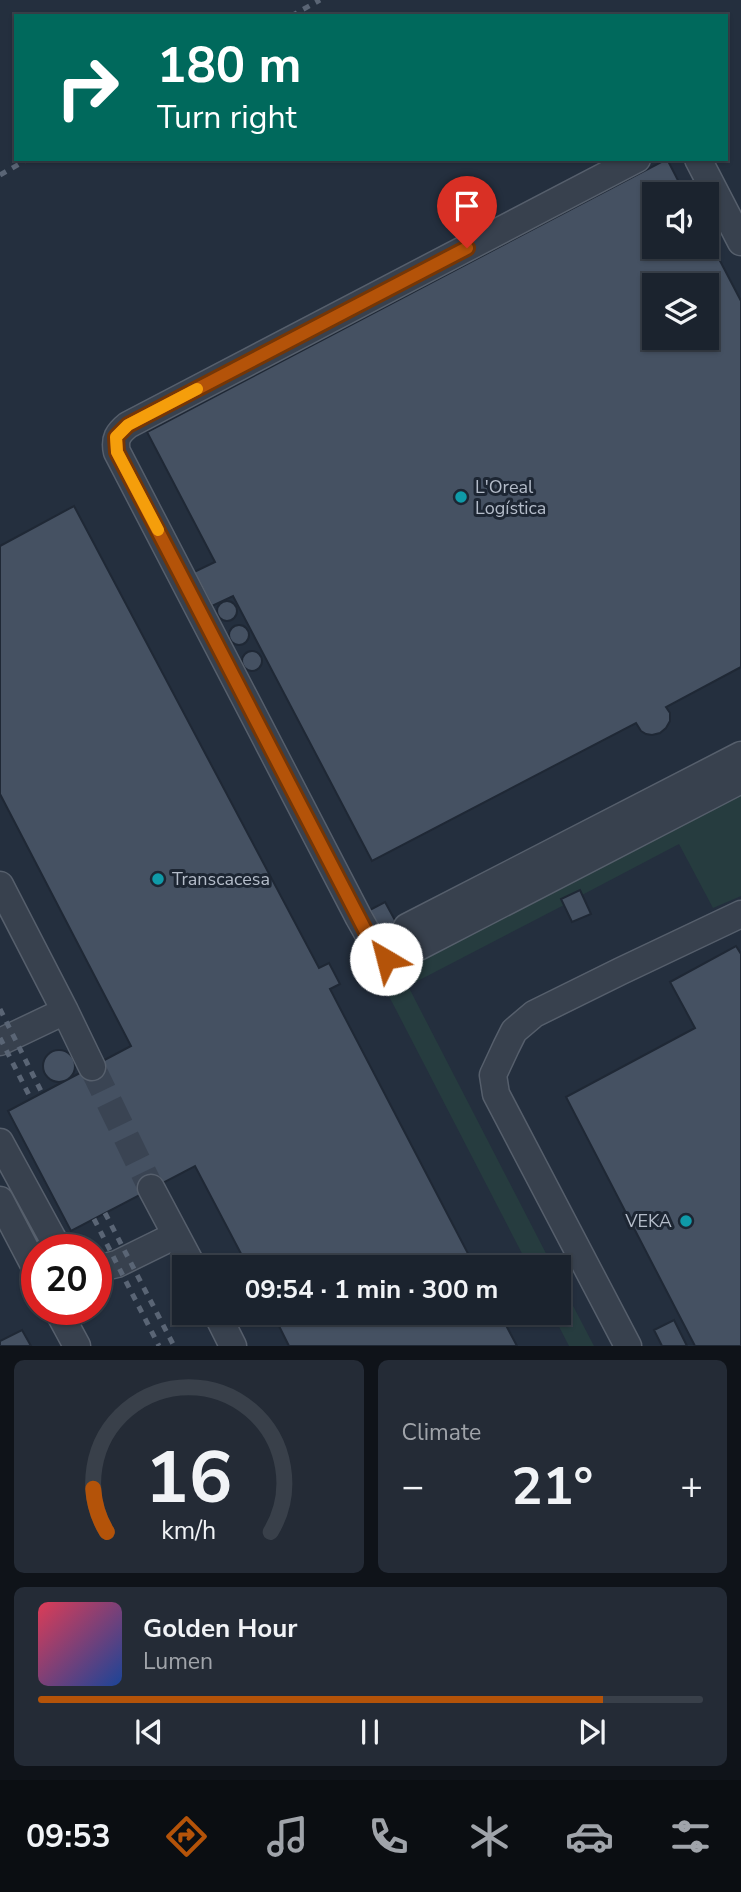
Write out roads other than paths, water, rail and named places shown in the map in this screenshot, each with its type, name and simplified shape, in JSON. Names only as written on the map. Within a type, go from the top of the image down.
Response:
[{"type":"lane","points":[[632,161],[128,425],[116,437],[117,452],[381,957],[397,958],[741,780]]},
{"type":"lane","points":[[699,161],[741,242]]},
{"type":"lane","points":[[407,927],[741,755]]},
{"type":"lane","points":[[0,885],[92,1067]]},
{"type":"lane","points":[[628,1346],[496,1094],[493,1075],[514,1031],[534,1014],[741,914]]},
{"type":"lane","points":[[0,1042],[65,1011]]},
{"type":"lane","points":[[0,1142],[50,1234]]},
{"type":"lane","points":[[151,1188],[187,1255]]},
{"type":"lane","points":[[0,1200],[21,1240]]},
{"type":"lane","points":[[112,1265],[176,1235]]},
{"type":"lane","points":[[66,1325],[77,1346]]},
{"type":"lane","points":[[222,1325],[233,1346]]},
{"type":"tunnel","points":[[92,1067],[151,1188]]},
{"type":"railway","points":[[295,14],[320,0]]},
{"type":"railway","points":[[0,175],[24,161]]},
{"type":"railway","points":[[0,1009],[42,1093]]},
{"type":"railway","points":[[0,1038],[31,1099]]},
{"type":"railway","points":[[105,1213],[174,1346]]},
{"type":"railway","points":[[94,1219],[159,1346]]},
{"type":"place","name":"L'Oreal Logística","points":[[461,497]]},
{"type":"place","name":"Transcacesa","points":[[158,879]]},
{"type":"place","name":"VEKA","points":[[686,1221]]}]
